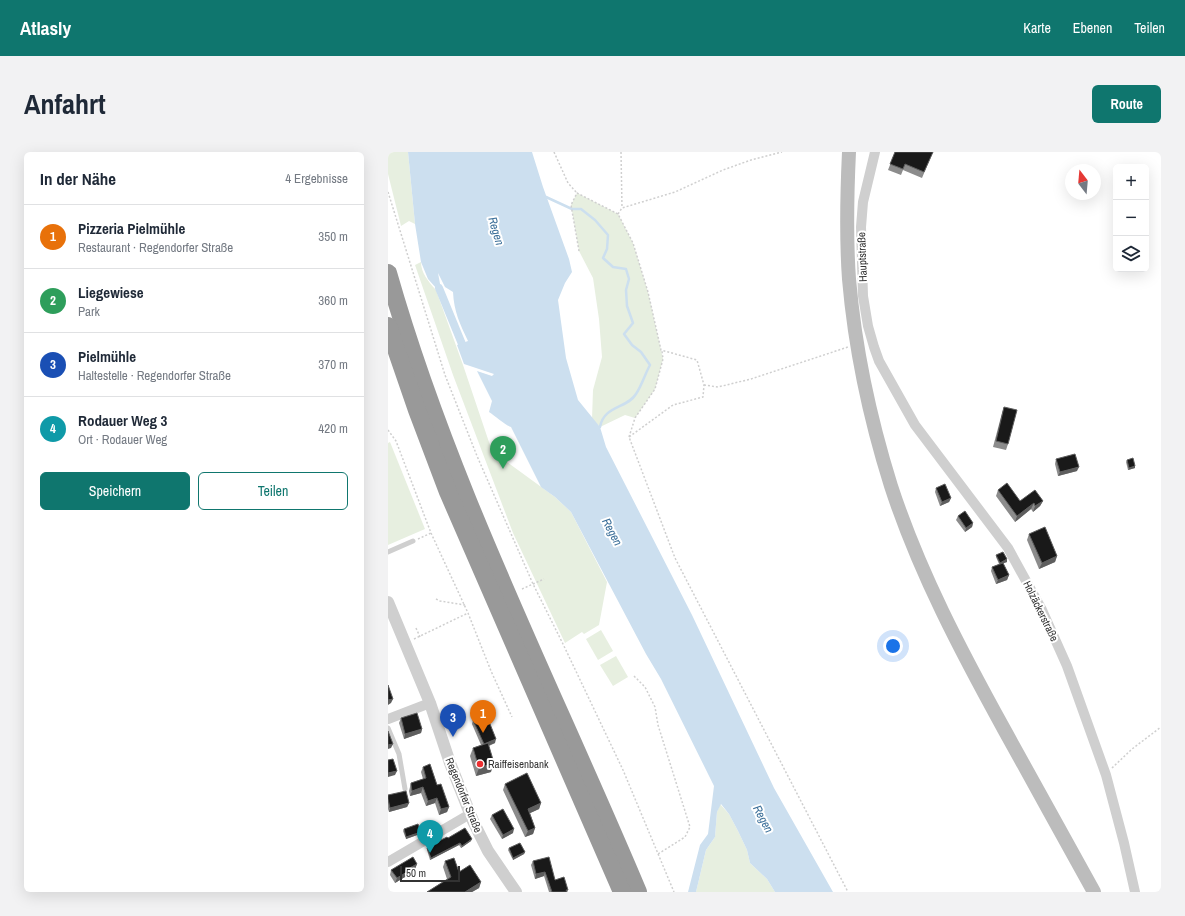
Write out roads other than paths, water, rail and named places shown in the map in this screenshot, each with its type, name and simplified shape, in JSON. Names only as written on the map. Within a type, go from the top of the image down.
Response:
[{"type":"highway","points":[[388,273],[410,348],[470,506],[638,892]]},
{"type":"highway","points":[[388,326],[416,410],[448,492],[622,892]]},
{"type":"main road","name":"Hauptstraße","points":[[849,152],[847,242],[849,279],[857,343],[866,393],[880,448],[903,518],[925,573],[978,683],[1094,892]]},
{"type":"street","name":"Hauptstraße","points":[[875,152],[863,202],[861,255],[863,296],[868,326],[879,362]]},
{"type":"street","name":"Holzäckerstraße","points":[[879,362],[915,425],[1008,548],[1042,610],[1067,666],[1106,774],[1124,842],[1135,892]]},
{"type":"street","name":"Regendorfer Straße","points":[[388,602],[430,703],[450,763],[470,814],[488,851],[516,892]]},
{"type":"street","points":[[388,719],[430,703]]},
{"type":"street","points":[[388,862],[470,814]]},
{"type":"lane","points":[[388,552],[413,541]]},
{"type":"lane","points":[[388,728],[399,754],[405,789]]},
{"type":"water","name":"Regen","points":[[408,152],[532,152],[569,259],[572,272],[565,283],[558,300],[566,358],[578,400],[600,427],[606,447],[692,615],[774,788],[833,892],[775,892],[767,879],[750,863],[747,850],[738,831],[729,814],[721,804],[717,812],[715,837],[706,850],[696,892],[688,892],[700,845],[708,834],[714,786],[661,679],[646,654],[571,512],[555,497],[541,487],[511,427],[489,412],[492,401],[477,371],[492,376],[494,374],[464,364],[457,345],[468,341],[456,312],[453,292],[445,287],[438,273],[441,289],[437,289],[428,279],[421,262],[415,224]]},
{"type":"waterway","points":[[546,197],[572,209],[581,209],[595,220],[608,235],[607,249],[603,258],[613,267],[626,269],[629,279],[626,290],[627,306],[633,323],[624,334],[632,345],[641,352],[650,365],[640,387],[632,399],[606,415],[602,420],[600,427]]},
{"type":"waterway","points":[[439,288],[462,344]]},
{"type":"place","name":"Liegewiese","points":[[503,469]]},
{"type":"place","name":"Pizzeria Pielmühle","points":[[483,733]]},
{"type":"place","name":"Pielmühle","points":[[453,737]]},
{"type":"place","name":"Raiffeisenbank","points":[[480,764]]},
{"type":"place","name":"Rodauer Weg 3","points":[[430,853]]}]
